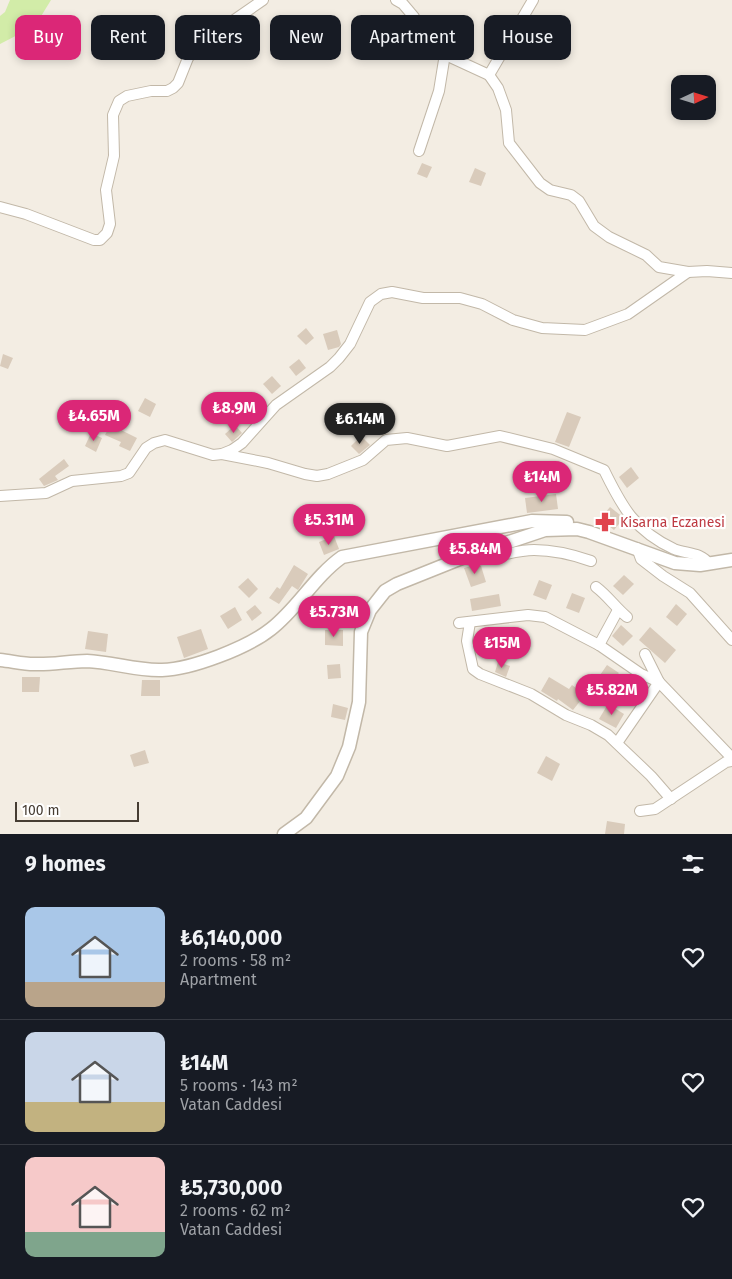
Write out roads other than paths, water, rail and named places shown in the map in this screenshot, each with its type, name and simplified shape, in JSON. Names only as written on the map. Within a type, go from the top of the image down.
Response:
[{"type":"street","points":[[0,206],[94,240],[100,240],[107,233],[110,224],[106,190],[114,156],[113,114],[119,101],[126,96],[151,91],[166,91],[173,88],[178,83],[188,58],[198,46],[263,0]]},
{"type":"street","points":[[396,0],[403,4],[412,15]]},
{"type":"street","points":[[489,75],[514,36],[533,0]]},
{"type":"street","points":[[418,151],[439,91],[445,60]]},
{"type":"street","points":[[458,60],[489,75],[498,88],[506,110],[509,143],[540,183],[550,190],[570,195],[579,201],[594,226],[609,238],[646,255],[659,267],[688,272],[732,273]]},
{"type":"street","points":[[222,454],[242,443],[276,405],[334,363],[350,344],[370,302],[380,294],[392,292],[423,298],[460,298],[482,304],[513,320],[542,328],[585,330],[628,314],[688,272]]},
{"type":"street","points":[[0,496],[46,492],[72,481],[121,476],[129,473],[146,448],[154,443],[165,440],[180,443],[202,453],[222,454],[268,463],[317,476],[328,474],[363,460],[386,440],[407,438],[447,446],[500,436],[553,449],[604,470],[624,509],[641,529],[656,540],[677,550],[704,558],[709,564]]},
{"type":"street","points":[[0,660],[34,664],[88,661],[163,670],[196,664],[250,643],[269,631],[287,616],[311,585],[329,566],[342,557],[532,522],[572,522],[589,532]]},
{"type":"street","points":[[284,834],[306,818],[337,776],[349,747],[359,702],[361,632],[370,610],[385,591],[397,584],[461,558],[545,530],[577,529],[674,562],[709,564],[732,560]]},
{"type":"street","points":[[637,548],[641,559],[699,601],[732,640]]},
{"type":"street","points":[[461,558],[474,561],[533,550],[591,561]]},
{"type":"street","points":[[596,588],[606,595],[610,602],[627,617]]},
{"type":"street","points":[[599,645],[618,610]]},
{"type":"street","points":[[459,623],[538,615],[599,645],[642,674],[659,682]]},
{"type":"street","points":[[470,622],[467,641],[473,669],[480,674],[530,694],[566,715],[608,734],[652,776],[671,799]]},
{"type":"street","points":[[640,811],[655,810],[726,762],[732,760],[659,682],[645,654]]},
{"type":"street","points":[[617,743],[659,682]]},
{"type":"place","name":"Kisarna Eczanesi","points":[[605,522]]}]
